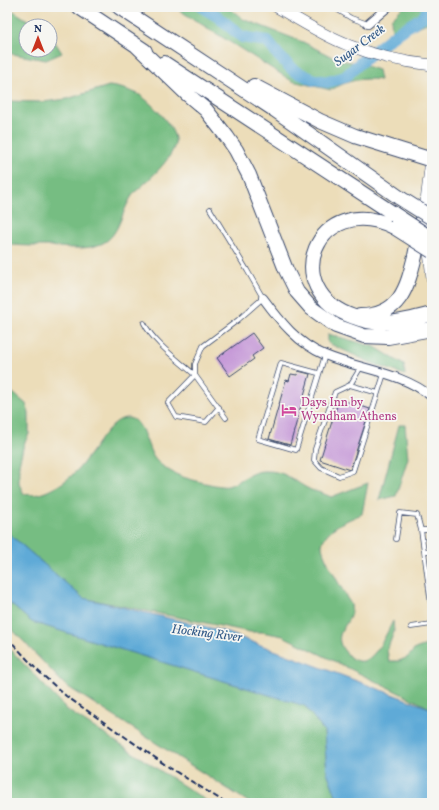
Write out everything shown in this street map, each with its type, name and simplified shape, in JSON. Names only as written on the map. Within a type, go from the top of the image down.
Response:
[{"type":"highway","points":[[79,7],[394,220],[432,251]]},
{"type":"highway","points":[[119,7],[282,115],[400,198],[429,214],[411,276],[398,302],[390,309],[377,314],[368,316],[347,315]]},
{"type":"highway","points":[[174,43],[196,51],[286,104],[320,122],[355,136],[432,157]]},
{"type":"highway","points":[[137,46],[206,110],[222,129],[236,150],[249,175],[286,270],[297,292],[311,308],[336,326],[364,336],[388,337],[432,329]]},
{"type":"highway","points":[[432,239],[394,220],[375,220],[366,218],[352,220],[338,224],[325,234],[317,245],[312,262],[313,274],[319,291],[328,303],[347,315],[369,322],[383,323],[400,322],[432,314]]},
{"type":"main road","points":[[277,7],[347,45],[403,62],[432,65]]},
{"type":"main road","points":[[432,157],[429,214],[432,278]]},
{"type":"street","points":[[368,24],[388,7]]},
{"type":"street","points":[[263,298],[288,329],[301,341],[325,355],[405,380],[423,389],[432,397]]},
{"type":"lane","points":[[333,7],[351,18],[368,24]]},
{"type":"lane","points":[[210,209],[263,298],[238,320],[203,346],[195,364],[194,375],[168,403],[176,417],[206,422],[219,408]]},
{"type":"lane","points":[[144,323],[156,340],[194,375],[226,418]]},
{"type":"lane","points":[[318,373],[281,363],[258,439],[296,450],[318,373],[325,355]]},
{"type":"lane","points":[[361,367],[350,384],[335,392],[315,449],[314,460],[321,468],[339,476],[353,471],[384,374]]},
{"type":"lane","points":[[350,384],[378,393]]},
{"type":"lane","points":[[396,539],[400,513],[417,515],[421,530],[432,613]]},
{"type":"lane","points":[[421,530],[432,530]]},
{"type":"lane","points":[[424,551],[432,551]]},
{"type":"lane","points":[[411,627],[432,624]]},
{"type":"green space","points":[[7,7],[24,18],[18,18],[18,55],[7,53]]},
{"type":"green space","points":[[174,7],[228,7],[243,19],[303,42],[338,60],[357,63],[378,70],[380,80],[354,80],[331,90],[292,81]]},
{"type":"green space","points":[[403,7],[432,7],[432,21],[402,33],[392,31],[391,19]]},
{"type":"green space","points":[[58,47],[62,53],[58,55]]},
{"type":"green space","points":[[35,58],[51,58],[46,60]]},
{"type":"green space","points":[[109,86],[138,94],[155,108],[168,123],[175,137],[174,148],[171,154],[158,171],[130,198],[117,228],[108,240],[95,246],[81,248],[13,245],[7,248],[7,101],[43,102],[67,99]]},
{"type":"green space","points":[[328,334],[375,347],[404,365],[405,375],[374,364],[328,343]]},
{"type":"green space","points":[[7,388],[26,404],[29,413],[29,434],[24,444],[19,464],[19,484],[24,494],[35,495],[42,493],[67,480],[79,468],[104,434],[116,422],[128,418],[134,420],[142,429],[152,454],[158,462],[177,474],[197,481],[219,486],[228,486],[259,471],[272,471],[284,474],[311,490],[331,497],[368,483],[362,514],[332,529],[324,539],[322,545],[324,555],[351,605],[351,613],[340,635],[340,641],[343,648],[351,658],[358,661],[363,661],[368,659],[377,650],[393,621],[394,632],[387,650],[389,661],[399,661],[408,657],[415,649],[432,643],[432,709],[283,636],[262,632],[250,632],[83,598],[7,532]]},
{"type":"green space","points":[[399,425],[405,425],[408,458],[396,496],[379,500]]},
{"type":"green space","points":[[7,601],[32,622],[305,706],[324,731],[327,772],[339,803],[250,803],[65,685],[7,624]]},
{"type":"green space","points":[[7,646],[67,710],[210,803],[7,803]]},
{"type":"water","name":"Hocking River","points":[[7,532],[83,598],[223,631],[432,709],[432,803],[339,803],[327,772],[324,731],[305,706],[32,622],[7,601]]},
{"type":"building","points":[[252,333],[263,348],[252,356],[254,359],[230,376],[217,358]]},
{"type":"building","name":"Days Inn by Wyndham Athens","points":[[298,371],[310,374],[290,445],[269,439],[286,380],[289,381],[291,374],[297,375]]},
{"type":"building","points":[[339,399],[370,409],[350,470],[320,460]]},
{"type":"building","points":[[429,509],[432,509],[432,522],[428,522]]},
{"type":"waterway","name":"Sugar Creek","points":[[202,7],[217,16],[242,37],[267,41],[293,70],[314,80],[328,82],[345,77],[362,61],[396,34],[424,16],[429,7]]},
{"type":"railway","points":[[7,637],[37,670],[66,696],[170,768],[226,803]]},
{"type":"place","name":"Days Inn by Wyndham Athens","points":[[289,410]]}]
